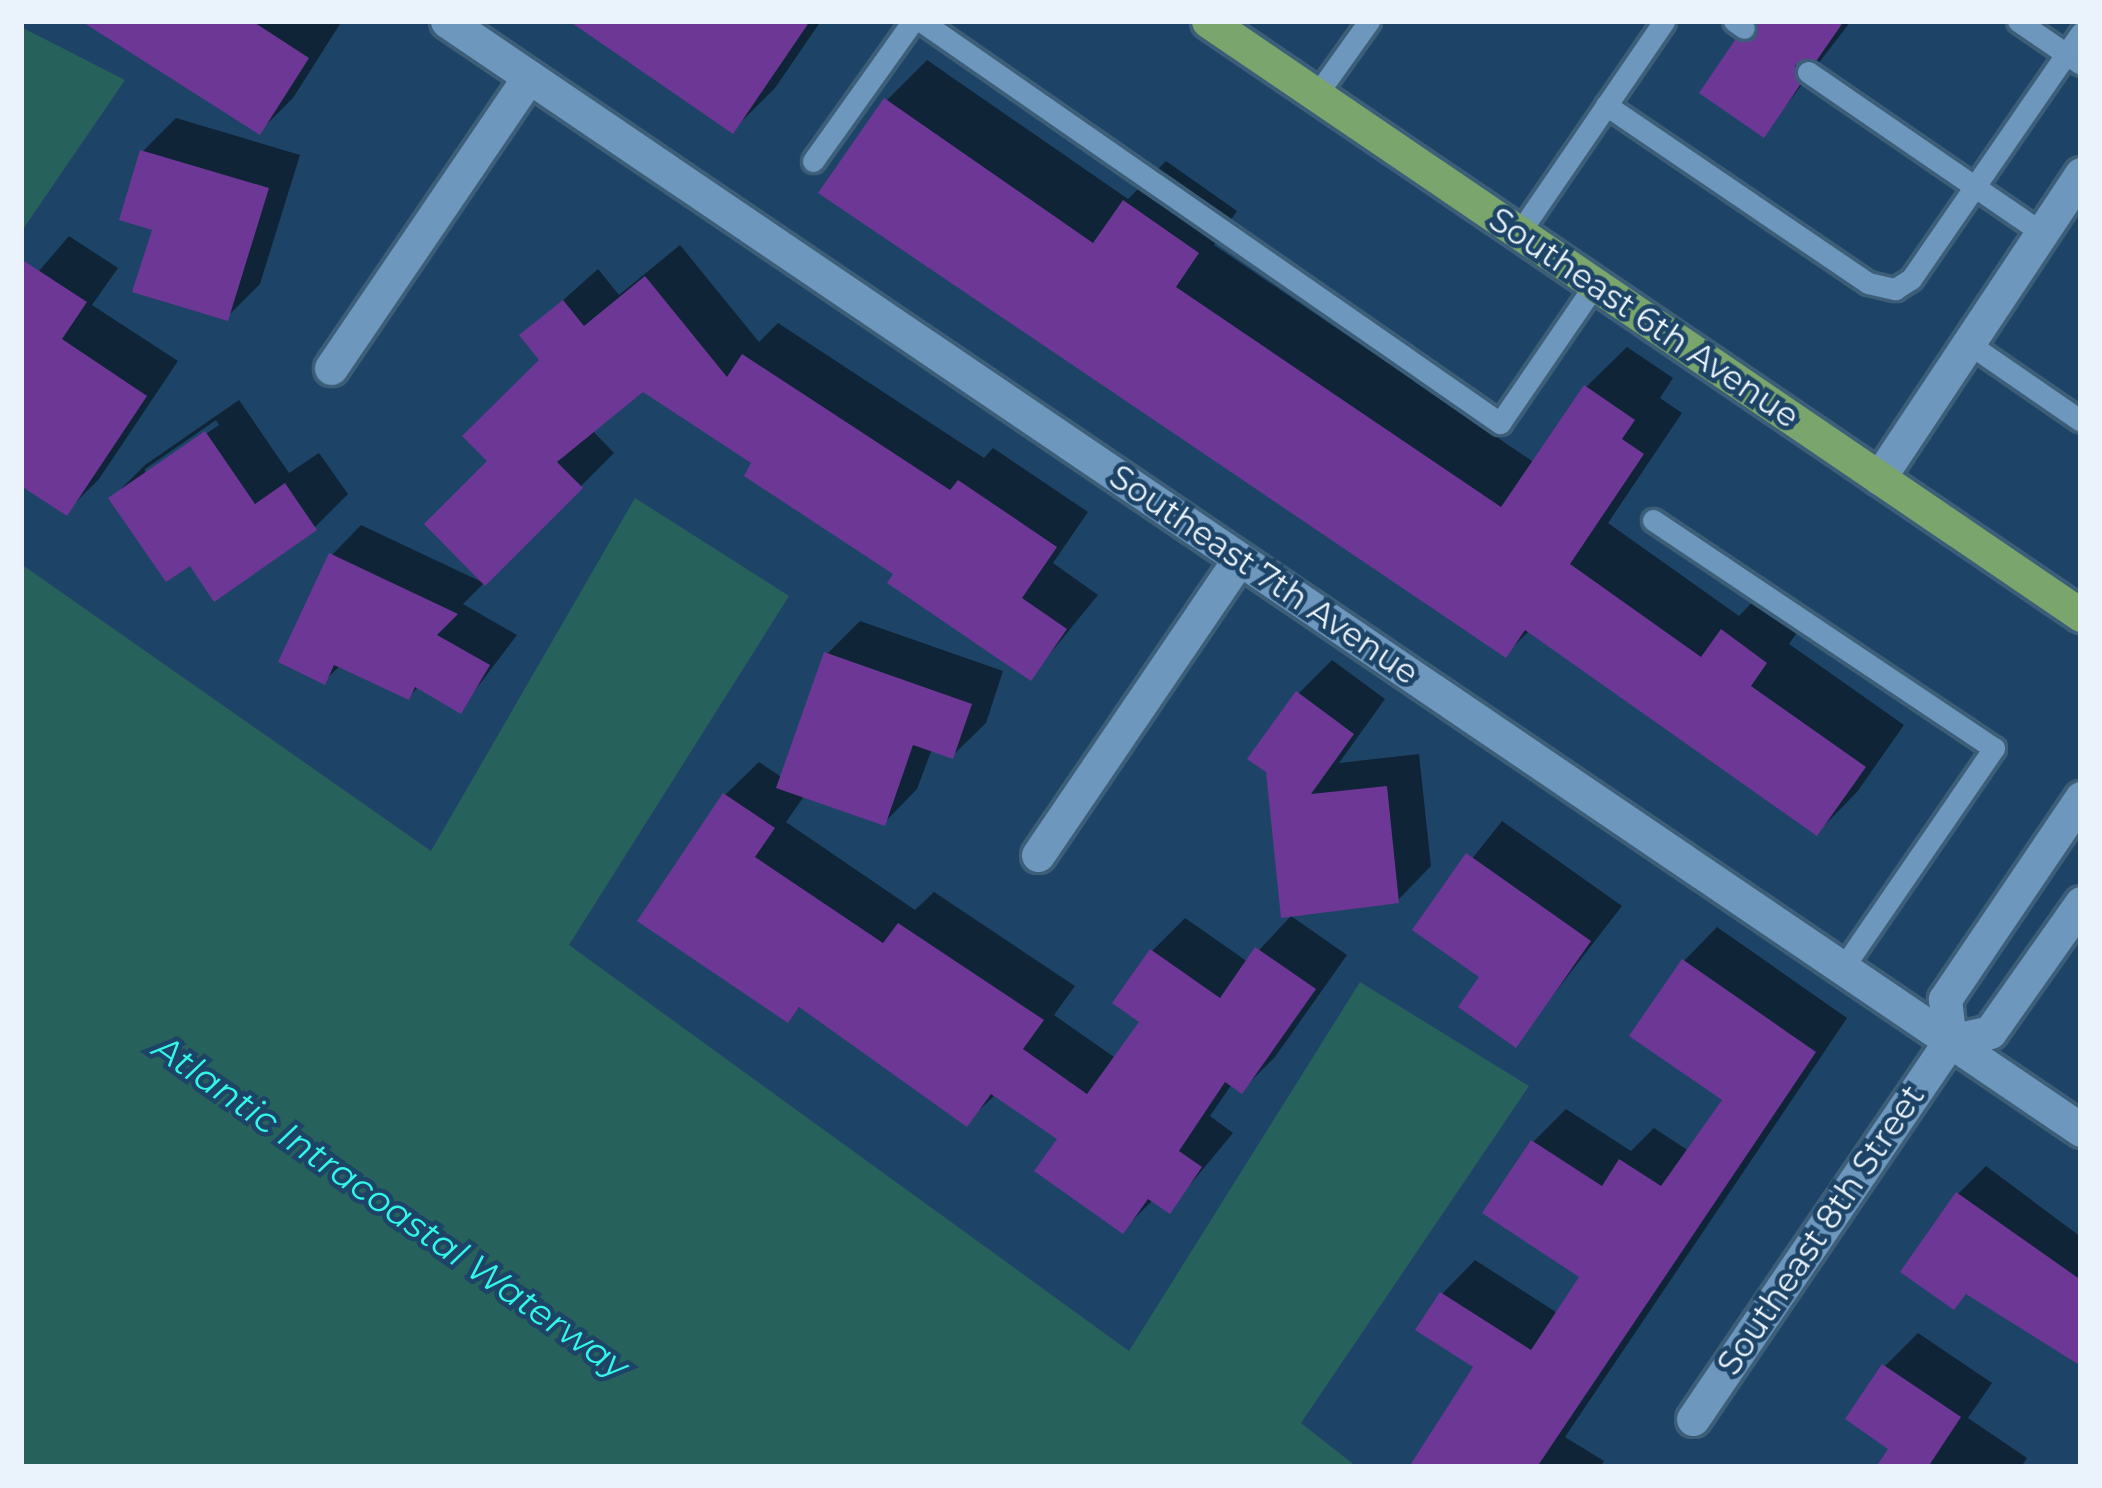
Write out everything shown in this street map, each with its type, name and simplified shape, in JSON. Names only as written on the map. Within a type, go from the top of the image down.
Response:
[{"type":"main road","name":"Southeast 6th Avenue","points":[[1208,21],[2081,615]]},
{"type":"street","name":"Southeast 7th Avenue","points":[[447,21],[2081,1130]]},
{"type":"street","points":[[331,368],[529,76]]},
{"type":"street","points":[[1879,478],[2081,174]]},
{"type":"street","points":[[1038,855],[1239,559]]},
{"type":"street","name":"Southeast 8th Street","points":[[1693,1419],[1950,1041],[1945,999],[2081,797]]},
{"type":"street","points":[[1950,1041],[1990,1032],[2081,903]]},
{"type":"lane","points":[[813,161],[917,21],[1500,423],[1595,284]]},
{"type":"lane","points":[[1316,94],[1369,21]]},
{"type":"lane","points":[[1519,232],[1664,21]]},
{"type":"lane","points":[[2018,21],[2074,59]]},
{"type":"lane","points":[[1606,105],[1886,290],[1911,279],[2074,59],[2081,33]]},
{"type":"lane","points":[[1808,72],[2042,233]]},
{"type":"lane","points":[[1968,344],[2079,415]]},
{"type":"lane","points":[[1653,520],[1994,748],[1843,968]]},
{"type":"water","points":[[21,27],[125,80],[21,232]]},
{"type":"water","name":"Atlantic Intracoastal Waterway","points":[[635,498],[789,596],[569,945],[1129,1351],[1360,982],[1529,1086],[1301,1423],[1357,1467],[21,1467],[21,564],[431,851]]},
{"type":"building","points":[[81,21],[252,21],[309,58],[260,135]]},
{"type":"building","points":[[569,21],[810,21],[733,134]]},
{"type":"building","points":[[1757,21],[1844,21],[1817,60],[1795,65],[1800,85],[1764,138],[1699,93],[1735,40],[1755,37]]},
{"type":"building","points":[[884,98],[1093,243],[1123,200],[1199,253],[1176,287],[1501,507],[1584,385],[1635,420],[1622,439],[1644,454],[1570,564],[1701,657],[1721,629],[1767,663],[1751,686],[1866,767],[1817,836],[1525,630],[1506,658],[818,193]]},
{"type":"building","points":[[140,150],[269,188],[228,321],[132,292],[152,230],[119,220]]},
{"type":"building","points":[[21,259],[87,302],[62,339],[147,396],[67,516],[21,486]]},
{"type":"building","points":[[645,276],[727,377],[742,354],[950,490],[958,480],[1057,547],[1022,598],[1067,629],[1031,681],[887,583],[893,574],[744,476],[751,463],[643,392],[557,462],[583,488],[485,586],[424,524],[487,461],[462,436],[539,360],[519,335],[563,300],[584,326]]},
{"type":"building","points":[[205,431],[255,504],[285,483],[317,530],[214,602],[190,566],[166,582],[108,498]]},
{"type":"building","points":[[329,553],[458,614],[437,635],[490,665],[461,714],[415,687],[409,700],[334,665],[325,685],[278,662]]},
{"type":"building","points":[[824,652],[972,704],[953,759],[913,745],[885,826],[776,788]]},
{"type":"building","points":[[1296,691],[1354,734],[1311,794],[1387,786],[1399,903],[1281,918],[1266,772],[1247,759]]},
{"type":"building","points":[[723,793],[775,828],[755,857],[883,943],[898,923],[1044,1020],[1023,1049],[1087,1094],[1139,1022],[1112,1003],[1150,949],[1220,998],[1255,947],[1316,989],[1242,1094],[1225,1082],[1179,1151],[1202,1167],[1170,1214],[1148,1199],[1123,1234],[1034,1171],[1057,1139],[991,1094],[967,1127],[799,1007],[788,1023],[637,921]]},
{"type":"building","points":[[1466,853],[1591,941],[1516,1048],[1458,1007],[1479,977],[1412,930]]},
{"type":"building","points":[[1682,959],[1816,1052],[1537,1467],[1409,1467],[1473,1367],[1415,1330],[1440,1292],[1531,1350],[1579,1277],[1482,1213],[1531,1140],[1602,1186],[1619,1159],[1661,1186],[1722,1100],[1629,1036]]},
{"type":"building","points":[[1956,1192],[2081,1280],[2081,1366],[1966,1294],[1954,1310],[1900,1272]]},
{"type":"building","points":[[1882,1364],[1961,1417],[1928,1467],[1876,1467],[1888,1449],[1845,1419]]}]
